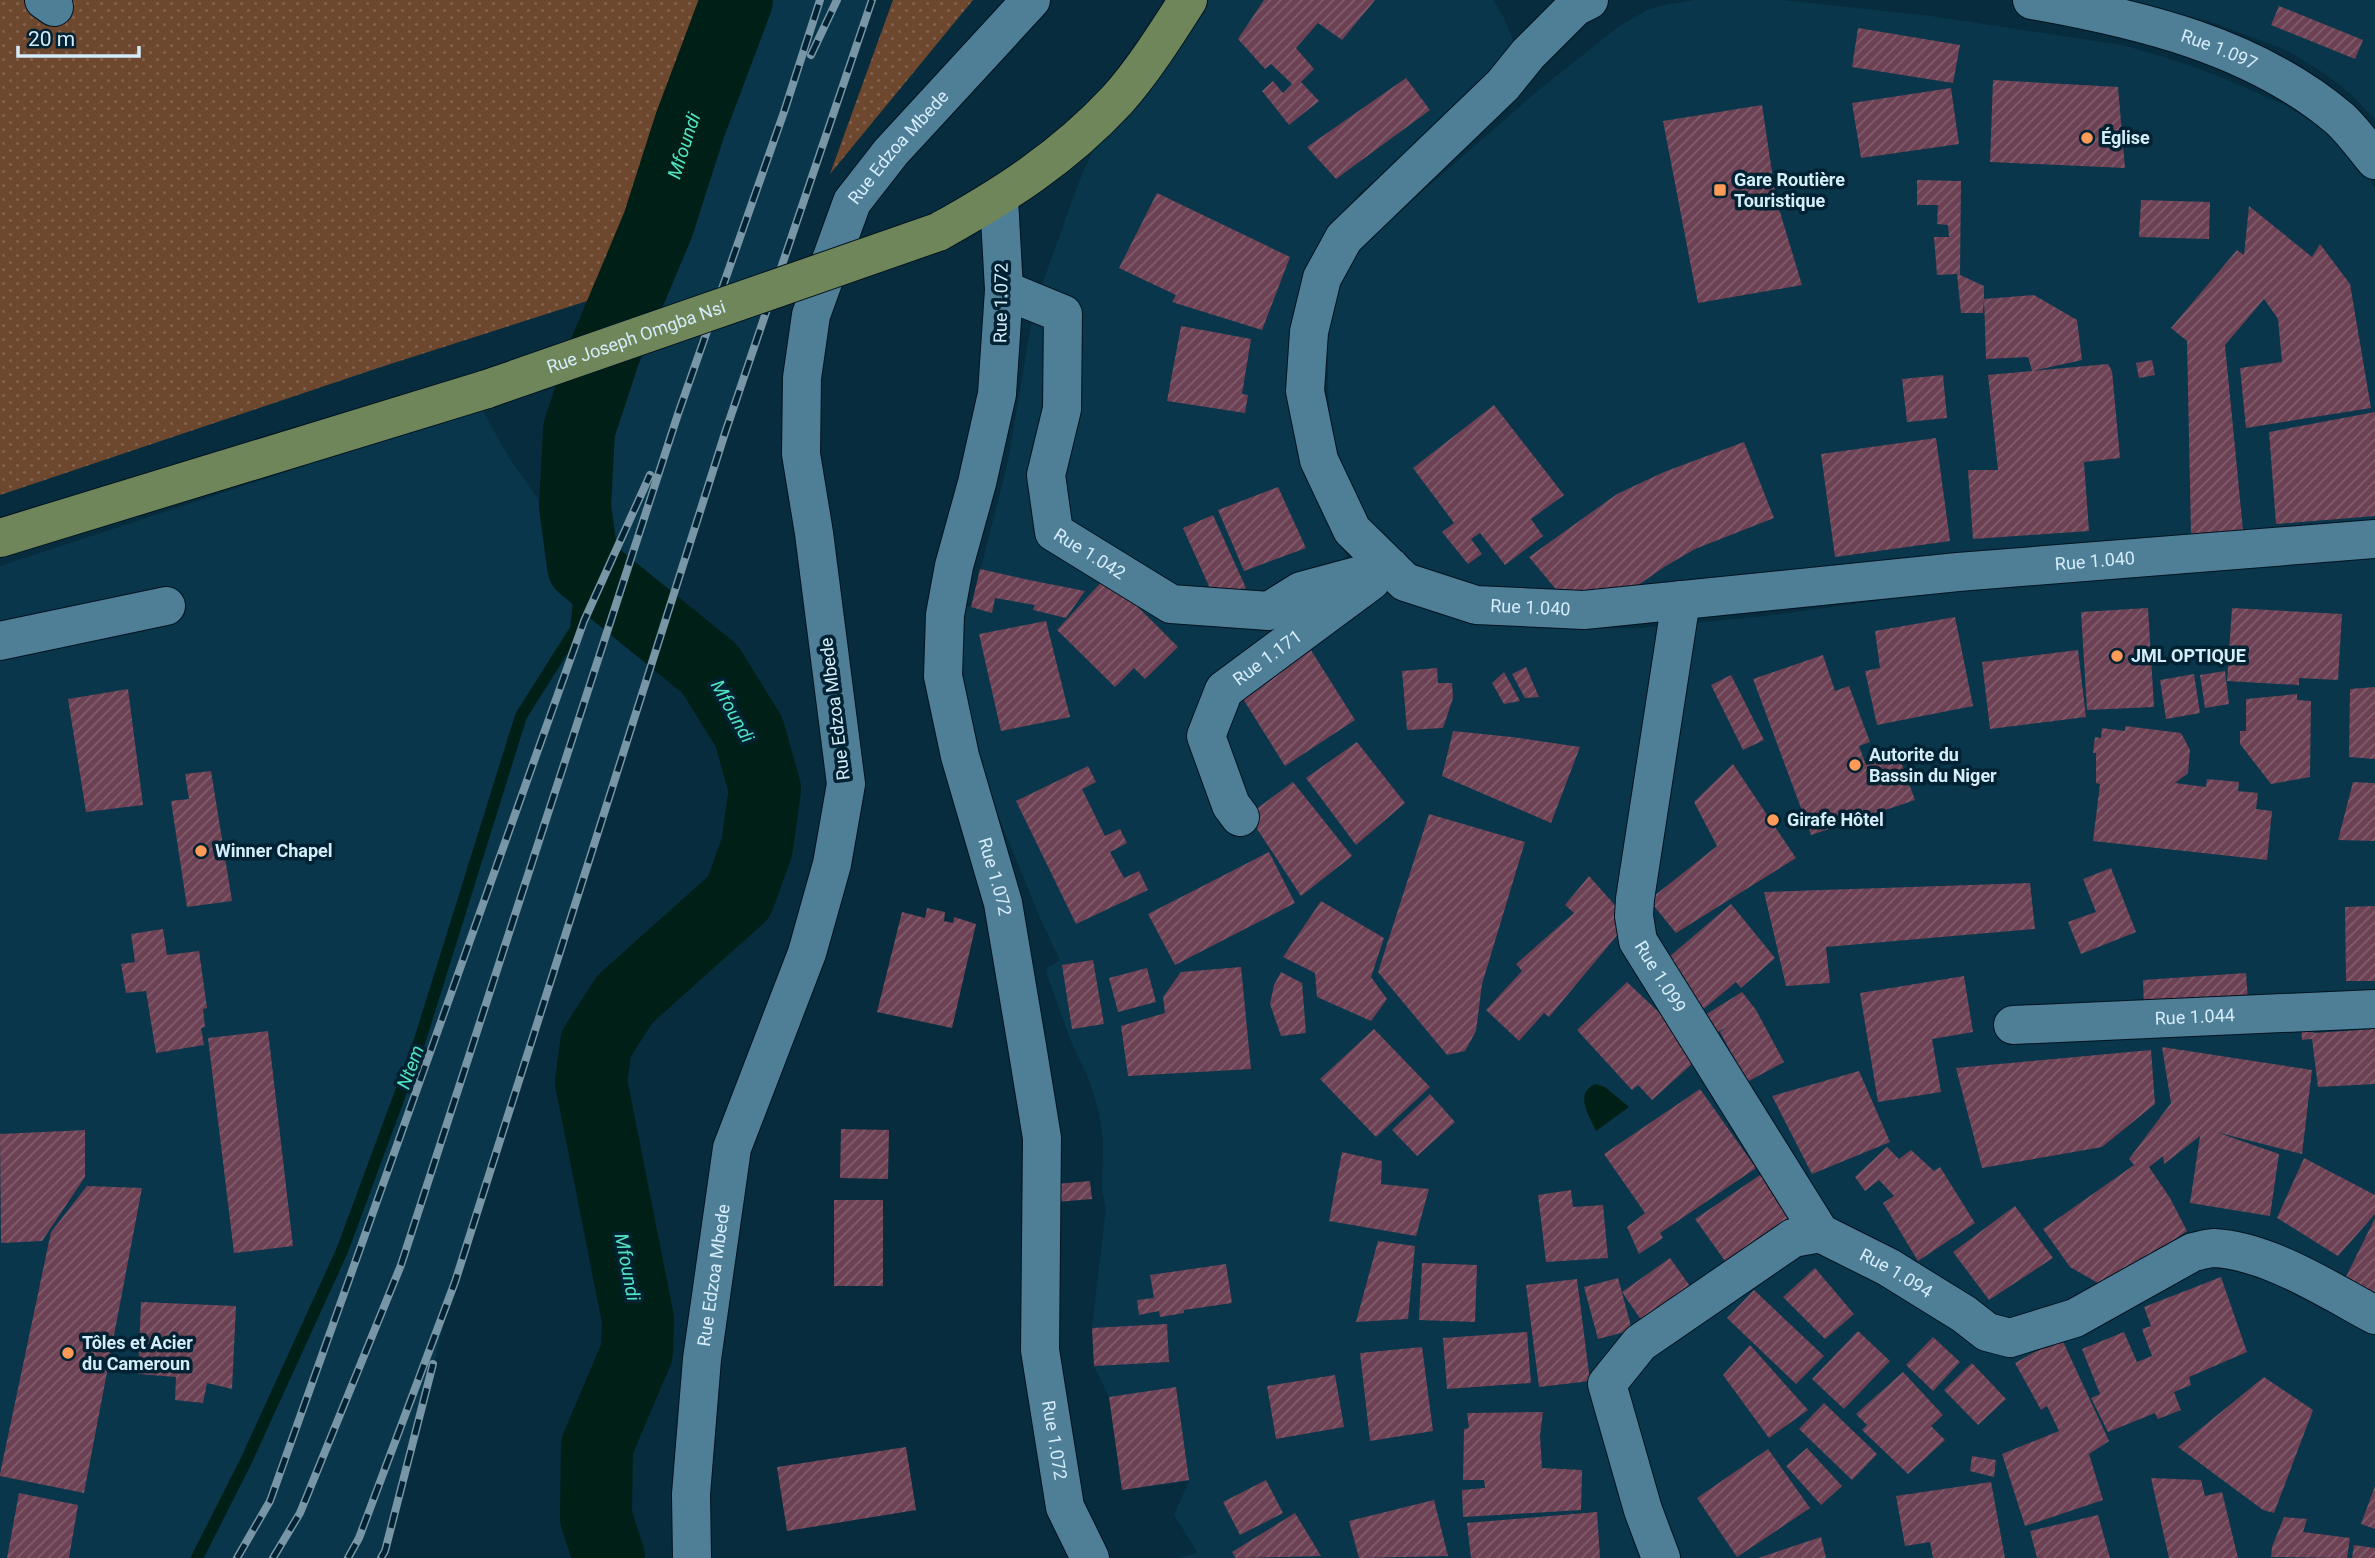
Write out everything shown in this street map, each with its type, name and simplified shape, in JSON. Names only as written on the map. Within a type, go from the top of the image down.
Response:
[{"type":"main road","name":"Rue Joseph Omgba Nsi","points":[[0,538],[486,389],[937,232],[999,198],[1057,158],[1118,99],[1188,0]]},
{"type":"street","name":"Rue Edzoa Mbede","points":[[692,1558],[691,1494],[702,1359],[732,1148],[807,953],[832,864],[846,784],[814,533],[801,454],[802,378],[811,315],[852,202],[891,152],[1031,0]]},
{"type":"street","name":"Rue 1.097","points":[[2032,0],[2094,6],[2227,51],[2289,82],[2341,120],[2375,160]]},
{"type":"street","name":"Rue 1.040","points":[[1577,2],[1503,85],[1344,238],[1322,278],[1309,332],[1305,391],[1319,460],[1352,530],[1405,582],[1476,605],[1584,610],[1958,572],[2375,539]]},
{"type":"street","name":"Rue 1.072","points":[[999,198],[1003,290],[997,394],[977,483],[954,566],[945,615],[943,676],[960,756],[1003,903],[1025,1033],[1041,1138],[1040,1350],[1065,1507],[1090,1558]]},
{"type":"street","name":"Rue 1.042","points":[[1003,290],[1063,314],[1062,409],[1046,475],[1055,532],[1171,604],[1269,611],[1301,591],[1390,567]]},
{"type":"street","name":"Rue 1.171","points":[[1240,817],[1231,805],[1206,736],[1224,690],[1390,567]]},
{"type":"street","name":"Rue 1.099","points":[[1681,600],[1635,899],[1634,916],[1638,941],[1820,1233]]},
{"type":"street","points":[[0,641],[166,606]]},
{"type":"street","name":"Rue 1.044","points":[[2013,1025],[2375,1009]]},
{"type":"street","name":"Rue 1.094","points":[[1820,1233],[1888,1267],[1964,1314],[1987,1332],[2010,1338],[2075,1318],[2193,1252],[2211,1248],[2236,1251],[2267,1261],[2375,1315]]},
{"type":"street","points":[[1661,1558],[1643,1510],[1607,1384],[1640,1343],[1793,1238],[1820,1233]]},
{"type":"shaded area","points":[[0,0],[737,0],[690,125],[658,225],[631,287],[381,367],[0,495]]},
{"type":"shaded area","points":[[737,0],[872,0],[725,433],[455,1282],[385,1551],[381,1558],[0,1558],[0,566],[310,464],[483,411],[508,456],[583,564],[575,506],[579,430],[605,351],[658,225],[690,125]]},
{"type":"shaded area","points":[[893,0],[973,0],[830,174]]},
{"type":"shaded area","points":[[1209,0],[1493,0],[1512,37],[1513,47],[1499,81],[1362,191],[1331,226],[1305,282],[1339,543],[1356,571],[1486,624],[1556,629],[1639,628],[1766,616],[1972,588],[2375,554],[2375,1558],[1176,1558],[1198,1553],[1174,1515],[1189,1481],[1122,1490],[1109,1397],[1094,1366],[1092,1328],[1106,1207],[1102,1191],[1103,1141],[1099,1112],[1046,972],[1047,968],[1060,960],[991,798],[965,691],[961,643],[967,607],[971,607],[1008,461],[1034,307],[1080,179],[1096,143],[1146,84]]},
{"type":"shaded area","points":[[1694,0],[1782,0],[1931,16],[2122,45],[2219,76],[2285,105],[2324,129],[2375,188],[2375,525],[1805,574],[1582,589],[1501,588],[1468,584],[1431,572],[1391,546],[1357,506],[1334,450],[1329,411],[1327,350],[1329,325],[1342,278],[1354,258],[1375,233],[1535,93],[1618,27],[1647,10]]},
{"type":"shaded area","points":[[2126,0],[2375,0],[2375,120],[2353,96],[2327,75],[2286,50],[2214,23]]},
{"type":"shaded area","points":[[1595,1084],[1605,1087],[1629,1107],[1596,1131],[1584,1099],[1585,1093]]},
{"type":"building","points":[[1264,0],[1375,0],[1342,40],[1318,23],[1296,48],[1314,69],[1301,82],[1319,101],[1289,125],[1262,91],[1273,81],[1283,93],[1292,84],[1271,64],[1265,69],[1238,39]]},
{"type":"building","points":[[2279,6],[2363,40],[2355,59],[2271,25]]},
{"type":"building","points":[[1858,28],[1960,45],[1953,83],[1852,67]]},
{"type":"building","points":[[1406,78],[1430,110],[1336,179],[1307,147]]},
{"type":"building","points":[[1993,80],[2118,87],[2125,168],[1990,162]]},
{"type":"building","points":[[1951,88],[1959,144],[1861,158],[1852,103]]},
{"type":"building","points":[[1762,105],[1776,199],[1802,285],[1698,303],[1663,121]]},
{"type":"building","points":[[1917,180],[1961,181],[1960,275],[1984,286],[1983,313],[1961,313],[1957,274],[1937,275],[1934,237],[1949,237],[1948,225],[1937,224],[1938,205],[1917,205]]},
{"type":"building","points":[[1157,193],[1290,257],[1262,330],[1172,302],[1176,295],[1119,268]]},
{"type":"building","points":[[2141,200],[2210,202],[2209,239],[2139,237]]},
{"type":"building","points":[[2249,206],[2312,257],[2320,244],[2350,284],[2371,408],[2246,428],[2240,368],[2282,362],[2278,319],[2264,299],[2225,345],[2243,530],[2191,535],[2187,341],[2171,328],[2237,250],[2244,255]]},
{"type":"building","points":[[2034,295],[2077,320],[2082,360],[2032,371],[2028,357],[1986,359],[1984,299]]},
{"type":"building","points":[[1181,326],[1251,339],[1242,394],[1248,395],[1245,413],[1167,401]]},
{"type":"building","points":[[2152,360],[2155,375],[2139,378],[2136,363]]},
{"type":"building","points":[[2108,364],[2112,371],[2120,458],[2084,462],[2089,531],[1973,539],[1968,470],[1998,470],[1988,375]]},
{"type":"building","points":[[1943,375],[1947,418],[1907,422],[1902,379]]},
{"type":"building","points":[[1494,405],[1564,495],[1531,519],[1543,536],[1505,565],[1480,533],[1471,539],[1482,554],[1468,564],[1442,532],[1454,523],[1413,468]]},
{"type":"building","points":[[2375,412],[2375,516],[2276,524],[2269,432]]},
{"type":"building","points":[[1936,438],[1950,541],[1835,557],[1821,454]]},
{"type":"building","points":[[1744,442],[1774,518],[1695,549],[1664,567],[1584,623],[1529,557],[1617,494],[1664,472]]},
{"type":"building","points":[[1278,487],[1306,548],[1244,571],[1218,510]]},
{"type":"building","points":[[1213,515],[1246,588],[1216,602],[1183,528]]},
{"type":"building","points":[[980,569],[1085,591],[1066,618],[1033,610],[1035,605],[995,598],[992,613],[971,607]]},
{"type":"building","points":[[1107,576],[1178,647],[1145,679],[1134,668],[1115,687],[1057,630]]},
{"type":"building","points":[[2148,608],[2154,707],[2087,710],[2081,612]]},
{"type":"building","points":[[2232,608],[2342,614],[2338,680],[2299,678],[2299,685],[2227,681]]},
{"type":"building","points":[[1955,617],[1973,706],[1877,725],[1865,671],[1880,668],[1875,631]]},
{"type":"building","points":[[1046,621],[1070,717],[1001,731],[979,634]]},
{"type":"building","points":[[1309,647],[1355,720],[1285,766],[1240,694]]},
{"type":"building","points":[[2078,650],[2086,717],[1990,729],[1982,662]]},
{"type":"building","points":[[1823,655],[1835,691],[1849,686],[1870,742],[1859,746],[1866,765],[1898,754],[1915,800],[1811,835],[1753,679]]},
{"type":"building","points":[[1526,667],[1539,697],[1525,698],[1512,674]]},
{"type":"building","points":[[1437,668],[1438,683],[1452,683],[1453,698],[1443,728],[1407,730],[1402,671]]},
{"type":"building","points":[[2225,671],[2229,704],[2205,708],[2200,675]]},
{"type":"building","points":[[1504,672],[1520,701],[1504,704],[1492,683]]},
{"type":"building","points":[[2194,674],[2200,713],[2166,719],[2160,680]]},
{"type":"building","points":[[1731,675],[1764,740],[1743,750],[1711,685]]},
{"type":"building","points":[[2375,687],[2375,759],[2349,757],[2350,689]]},
{"type":"building","points":[[128,689],[143,805],[86,812],[68,699]]},
{"type":"building","points":[[2297,694],[2297,700],[2311,701],[2310,777],[2271,784],[2240,744],[2240,731],[2246,731],[2246,699]]},
{"type":"building","points":[[2125,726],[2181,733],[2190,750],[2188,773],[2175,783],[2206,787],[2207,779],[2239,782],[2238,791],[2258,793],[2256,809],[2272,811],[2267,860],[2093,841],[2100,784],[2096,783],[2096,753],[2093,753],[2095,737],[2101,738],[2102,728],[2125,731]]},
{"type":"building","points":[[1453,731],[1580,747],[1551,823],[1442,776]]},
{"type":"building","points":[[1357,742],[1405,803],[1356,845],[1306,778]]},
{"type":"building","points":[[1733,764],[1796,858],[1676,933],[1649,900],[1717,846],[1694,802]]},
{"type":"building","points":[[1088,766],[1096,782],[1082,789],[1105,836],[1120,829],[1127,843],[1110,852],[1124,878],[1139,871],[1148,890],[1076,924],[1016,801]]},
{"type":"building","name":"Winner Chapel","points":[[211,771],[232,901],[187,907],[171,801],[189,799],[185,774]]},
{"type":"building","points":[[1293,782],[1352,856],[1301,896],[1248,815]]},
{"type":"building","points":[[2353,782],[2375,783],[2375,841],[2338,840]]},
{"type":"building","points":[[1429,814],[1525,842],[1482,984],[1476,1031],[1465,1051],[1447,1055],[1378,972]]},
{"type":"building","points":[[1269,852],[1295,903],[1175,965],[1148,914]]},
{"type":"building","points":[[2111,868],[2136,932],[2081,954],[2068,922],[2096,912],[2083,879]]},
{"type":"building","points":[[1589,876],[1629,921],[1549,1017],[1544,1013],[1519,1041],[1486,1010],[1522,971],[1516,964],[1574,913],[1565,905]]},
{"type":"building","points":[[2030,883],[2035,929],[1826,947],[1830,983],[1786,986],[1764,892]]},
{"type":"building","points":[[1321,901],[1384,938],[1371,977],[1387,999],[1371,1021],[1317,997],[1315,973],[1283,957]]},
{"type":"building","points":[[1731,904],[1775,958],[1741,988],[1736,982],[1695,1016],[1655,969]]},
{"type":"building","points":[[2375,906],[2375,981],[2346,981],[2345,907]]},
{"type":"building","points":[[927,908],[945,912],[944,921],[953,923],[954,917],[976,924],[952,1028],[877,1012],[902,912],[925,918]]},
{"type":"building","points":[[163,929],[167,955],[199,951],[207,1008],[203,1009],[205,1027],[201,1028],[204,1045],[156,1053],[146,991],[126,993],[121,964],[135,962],[131,934]]},
{"type":"building","points":[[1093,960],[1104,1024],[1072,1029],[1062,965]]},
{"type":"building","points":[[1241,967],[1251,1069],[1128,1076],[1121,1026],[1165,1013],[1163,997],[1181,972]]},
{"type":"building","points":[[1147,968],[1156,1002],[1118,1012],[1109,978]]},
{"type":"building","points":[[1281,972],[1302,983],[1306,1033],[1281,1036],[1270,1004],[1274,985]]},
{"type":"building","points":[[2246,973],[2248,1000],[2144,1008],[2143,980]]},
{"type":"building","points":[[1964,976],[1973,1032],[1932,1039],[1941,1092],[1878,1102],[1860,993]]},
{"type":"building","points":[[1627,982],[1703,1054],[1652,1100],[1638,1085],[1632,1090],[1577,1030]]},
{"type":"building","points":[[1742,992],[1756,1010],[1784,1062],[1747,1082],[1720,1032],[1726,1027],[1708,1038],[1697,1020]]},
{"type":"building","points":[[2315,1027],[2314,1033],[2375,1029],[2375,1084],[2318,1087],[2312,1039],[2302,1040],[2301,1028]]},
{"type":"building","points":[[1374,1029],[1430,1087],[1376,1137],[1320,1079]]},
{"type":"building","points":[[268,1031],[293,1246],[234,1253],[208,1038]]},
{"type":"building","points":[[2162,1047],[2312,1070],[2302,1154],[2216,1132],[2279,1154],[2270,1216],[2190,1203],[2200,1136],[2164,1164],[2163,1156],[2149,1167],[2170,1198],[2187,1231],[2105,1287],[2070,1267],[2043,1229],[2134,1165],[2129,1159],[2171,1103]]},
{"type":"building","points":[[2151,1050],[2155,1104],[2102,1147],[1982,1168],[1956,1068]]},
{"type":"building","points":[[1859,1071],[1890,1142],[1812,1174],[1772,1096]]},
{"type":"building","points":[[1700,1089],[1756,1168],[1660,1233],[1663,1238],[1639,1254],[1627,1227],[1645,1213],[1604,1154]]},
{"type":"building","points":[[1430,1094],[1455,1122],[1417,1156],[1392,1130]]},
{"type":"building","points":[[841,1129],[889,1130],[888,1179],[840,1178]]},
{"type":"building","points":[[85,1130],[85,1177],[42,1241],[1,1243],[0,1134]]},
{"type":"building","points":[[1887,1147],[1899,1159],[1911,1150],[1934,1171],[1940,1167],[1975,1223],[1918,1261],[1883,1203],[1894,1196],[1879,1180],[1865,1191],[1855,1177]]},
{"type":"building","points":[[1342,1152],[1382,1161],[1381,1184],[1429,1189],[1416,1236],[1329,1221]]},
{"type":"building","points":[[2304,1158],[2375,1195],[2375,1214],[2338,1256],[2277,1218]]},
{"type":"building","points":[[1772,1167],[1804,1215],[1725,1261],[1695,1219]]},
{"type":"building","points":[[1090,1181],[1092,1199],[1057,1202],[1056,1184]]},
{"type":"building","name":"Tôles et Acier du Cameroun","points":[[87,1186],[142,1188],[84,1493],[0,1474],[51,1232]]},
{"type":"building","points":[[1571,1190],[1573,1207],[1603,1205],[1608,1258],[1546,1262],[1538,1195]]},
{"type":"building","points":[[834,1200],[883,1200],[883,1286],[834,1286]]},
{"type":"building","points":[[2015,1206],[2053,1258],[1989,1300],[1953,1252]]},
{"type":"building","points":[[2375,1218],[2375,1300],[2342,1285]]},
{"type":"building","points":[[1378,1241],[1415,1246],[1408,1319],[1356,1322]]},
{"type":"building","points":[[1670,1258],[1697,1296],[1648,1330],[1622,1292]]},
{"type":"building","points":[[1422,1263],[1477,1265],[1475,1322],[1419,1320]]},
{"type":"building","points":[[1226,1264],[1232,1303],[1184,1310],[1184,1313],[1160,1317],[1159,1311],[1139,1315],[1137,1300],[1154,1298],[1150,1275]]},
{"type":"building","points":[[1815,1268],[1854,1314],[1825,1339],[1783,1297]]},
{"type":"building","points":[[2221,1277],[2247,1352],[2189,1377],[2191,1385],[2174,1392],[2181,1410],[2158,1419],[2155,1413],[2108,1432],[2091,1398],[2100,1394],[2082,1349],[2124,1332],[2137,1362],[2152,1356],[2142,1329],[2151,1326],[2144,1307]]},
{"type":"building","points":[[1618,1278],[1632,1330],[1598,1339],[1584,1287]]},
{"type":"building","points":[[1577,1279],[1590,1381],[1539,1387],[1526,1285]]},
{"type":"building","points":[[1754,1290],[1824,1356],[1796,1384],[1727,1318]]},
{"type":"building","points":[[141,1302],[236,1306],[232,1389],[207,1383],[203,1403],[175,1400],[176,1377],[138,1374]]},
{"type":"building","points":[[1167,1324],[1169,1362],[1094,1366],[1092,1328]]},
{"type":"building","points":[[1858,1331],[1890,1361],[1844,1409],[1812,1379]]},
{"type":"building","points":[[1527,1332],[1531,1383],[1447,1389],[1443,1338]]},
{"type":"building","points":[[1933,1337],[1960,1362],[1933,1391],[1906,1365]]},
{"type":"building","points":[[2061,1337],[2109,1441],[2089,1454],[2103,1500],[2025,1526],[2002,1454],[2059,1431],[2047,1406],[2041,1410],[2015,1363]]},
{"type":"building","points":[[1750,1345],[1808,1410],[1769,1438],[1723,1375]]},
{"type":"building","points":[[1422,1347],[1433,1431],[1370,1441],[1360,1353]]},
{"type":"building","points":[[1972,1363],[2006,1399],[1978,1425],[1944,1390]]},
{"type":"building","points":[[1903,1372],[1943,1415],[1931,1426],[1945,1440],[1908,1474],[1862,1430],[1867,1425],[1856,1414]]},
{"type":"building","points":[[1335,1375],[1344,1427],[1276,1439],[1267,1386]]},
{"type":"building","points":[[2264,1377],[2313,1410],[2274,1513],[2263,1510],[2178,1447]]},
{"type":"building","points":[[1176,1387],[1189,1480],[1122,1490],[1109,1397]]},
{"type":"building","points":[[1824,1403],[1877,1454],[1852,1480],[1799,1429]]},
{"type":"building","points":[[1543,1412],[1540,1435],[1542,1468],[1582,1470],[1581,1510],[1463,1517],[1462,1490],[1485,1488],[1484,1480],[1463,1480],[1464,1429],[1469,1428],[1467,1413]]},
{"type":"building","points":[[906,1447],[916,1510],[787,1531],[777,1467]]},
{"type":"building","points":[[1807,1448],[1842,1486],[1821,1505],[1786,1466]]},
{"type":"building","points":[[1768,1449],[1810,1508],[1737,1557],[1697,1498]]},
{"type":"building","points":[[1972,1456],[1996,1460],[1994,1477],[1970,1471]]},
{"type":"building","points":[[2151,1478],[2201,1480],[2205,1496],[2222,1492],[2238,1558],[2169,1558]]},
{"type":"building","points":[[1266,1480],[1283,1513],[1240,1535],[1223,1502]]},
{"type":"building","points":[[1991,1482],[2005,1558],[1933,1558],[1930,1542],[1905,1546],[1896,1496]]},
{"type":"building","points":[[2375,1486],[2375,1529],[2361,1524]]},
{"type":"building","points":[[19,1493],[78,1505],[69,1558],[7,1558]]},
{"type":"building","points":[[1434,1500],[1448,1556],[1359,1558],[1349,1521]]},
{"type":"building","points":[[1597,1512],[1600,1558],[1471,1558],[1467,1523]]},
{"type":"building","points":[[1295,1513],[1321,1556],[1236,1558],[1232,1552]]},
{"type":"building","points":[[2098,1515],[2110,1558],[2037,1558],[2030,1531]]},
{"type":"building","points":[[2284,1517],[2307,1519],[2303,1532],[2350,1538],[2347,1558],[2271,1557],[2272,1547]]},
{"type":"building","points":[[1821,1537],[1826,1558],[1758,1558]]},
{"type":"building","points":[[2354,1545],[2375,1548],[2375,1558],[2352,1558]]},
{"type":"waterway","name":"Mfoundi","points":[[609,1558],[596,1517],[597,1446],[637,1352],[638,1319],[591,1082],[596,1044],[625,999],[739,897],[757,847],[765,789],[749,732],[710,669],[583,566],[575,506],[579,430],[605,351],[658,225],[690,125],[737,0]]},
{"type":"waterway","name":"Ntem","points":[[197,1558],[247,1459],[342,1251],[419,1043],[521,716],[576,629],[583,566]]},
{"type":"railway","points":[[273,1558],[300,1513],[401,1265],[678,414],[784,112],[820,0]]},
{"type":"railway","points":[[811,55],[837,0]]},
{"type":"railway","points":[[348,1558],[359,1538],[455,1282],[725,433],[872,0]]},
{"type":"railway","points":[[237,1558],[270,1501],[584,621],[650,475]]},
{"type":"railway","points":[[381,1558],[433,1364]]},
{"type":"place","name":"Église","points":[[2087,138]]},
{"type":"place","name":"Gare Routière Touristique","points":[[1720,190]]},
{"type":"place","name":"JML OPTIQUE","points":[[2117,656]]},
{"type":"place","name":"Autorite du Bassin du Niger","points":[[1855,765]]},
{"type":"place","name":"Girafe Hôtel","points":[[1773,820]]},
{"type":"place","name":"Winner Chapel","points":[[201,851]]},
{"type":"place","name":"Tôles et Acier du Cameroun","points":[[68,1353]]}]
